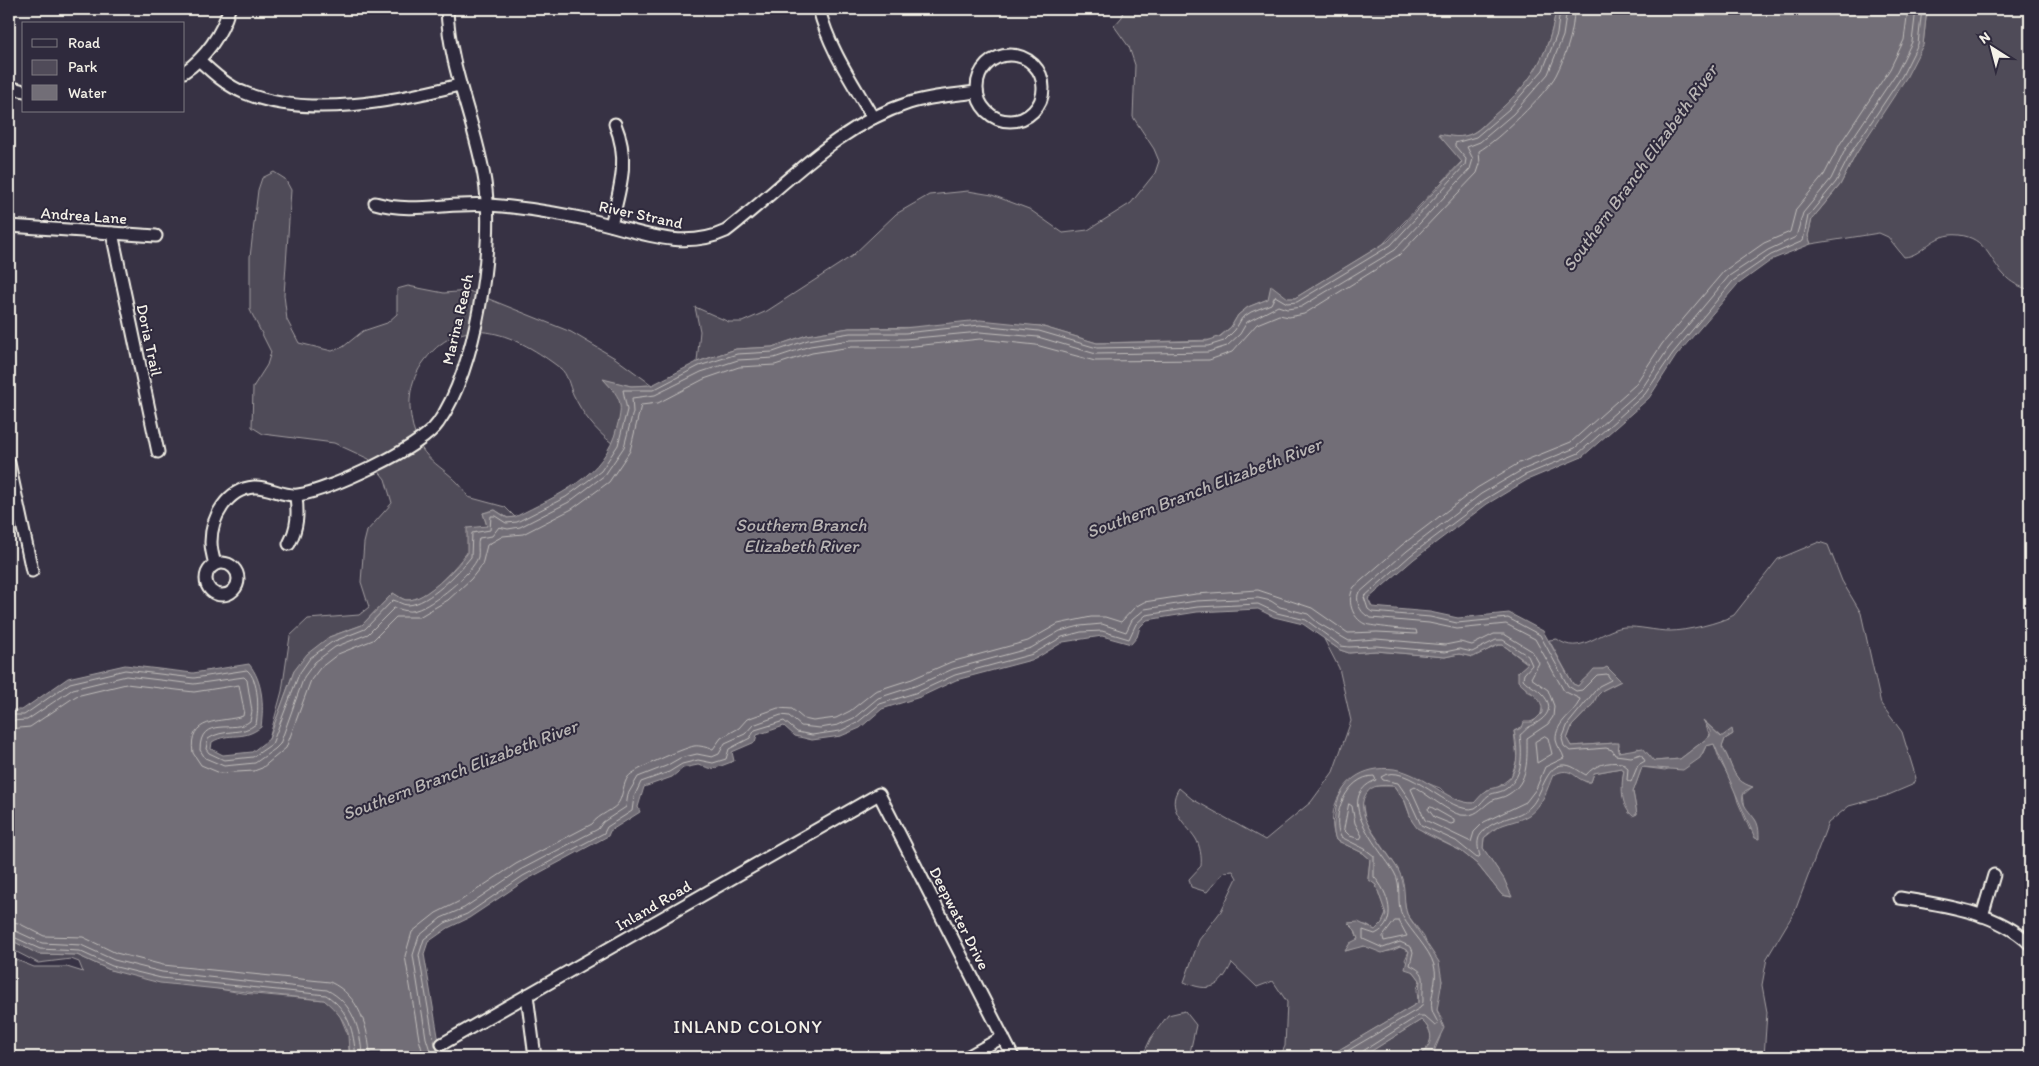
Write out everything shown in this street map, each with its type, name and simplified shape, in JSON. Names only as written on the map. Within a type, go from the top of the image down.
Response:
[{"type":"street","points":[[185,71],[199,60],[215,39],[229,9]]},
{"type":"street","name":"Marina Reach","points":[[214,564],[211,543],[214,521],[224,504],[232,497],[242,490],[254,487],[296,496],[327,487],[358,474],[410,445],[438,424],[468,356],[486,267],[487,205],[485,182],[450,47],[448,9]]},
{"type":"street","points":[[819,9],[834,51],[873,118]]},
{"type":"street","points":[[1006,55],[1015,55],[1031,62],[1037,69],[1043,85],[1041,102],[1036,109],[1030,115],[1014,122],[997,119],[990,114],[983,108],[977,92],[977,83],[984,67],[998,57],[1006,55]]},
{"type":"street","points":[[199,60],[218,77],[244,92],[267,101],[284,104],[327,105],[385,102],[459,85]]},
{"type":"street","points":[[9,87],[22,90]]},
{"type":"street","name":"River Strand","points":[[375,203],[400,209],[487,205],[555,212],[676,241],[692,241],[713,237],[726,231],[845,133],[873,118],[910,103],[935,97],[977,92]]},
{"type":"street","points":[[611,225],[624,163],[623,144],[615,124]]},
{"type":"street","name":"Andrea Lane","points":[[9,226],[156,236]]},
{"type":"street","name":"Doria Trail","points":[[112,233],[158,452]]},
{"type":"street","points":[[9,463],[32,571]]},
{"type":"street","points":[[289,544],[296,531],[298,519],[296,496]]},
{"type":"street","name":"Inland Road","points":[[442,1044],[879,794]]},
{"type":"street","name":"Deepwater Drive","points":[[879,794],[1013,1057]]},
{"type":"street","points":[[1982,916],[1994,875]]},
{"type":"street","points":[[1900,898],[1931,903],[2000,922],[2019,933],[2030,944]]},
{"type":"street","points":[[527,995],[536,1057]]},
{"type":"street","points":[[967,1057],[1003,1037]]},
{"type":"green space","points":[[1123,9],[1556,9],[1553,26],[1543,56],[1528,81],[1507,104],[1473,133],[1461,137],[1439,135],[1462,161],[1382,245],[1295,298],[1268,299],[1248,307],[1238,315],[1231,327],[1215,340],[1097,343],[1040,326],[849,328],[807,335],[772,347],[736,349],[697,362],[700,331],[695,307],[729,322],[742,322],[767,311],[852,256],[896,214],[929,195],[968,191],[992,195],[1029,209],[1063,233],[1088,230],[1131,203],[1155,173],[1159,161],[1154,149],[1133,117],[1135,65],[1129,47],[1114,26],[1122,17]]},
{"type":"green space","points":[[1927,9],[2030,9],[2030,290],[2007,278],[1986,250],[1975,240],[1968,237],[1949,235],[1941,237],[1917,253],[1904,257],[1888,237],[1879,233],[1811,244],[1808,236],[1812,219],[1840,185],[1856,154],[1923,45]]},
{"type":"green space","points":[[274,172],[285,179],[291,190],[284,295],[287,320],[299,343],[332,351],[343,347],[363,331],[387,323],[397,314],[397,289],[408,286],[444,293],[469,291],[571,332],[615,358],[652,385],[631,386],[604,380],[618,395],[622,409],[613,444],[595,428],[585,415],[563,371],[527,346],[491,333],[474,332],[457,335],[440,344],[419,368],[410,394],[410,412],[419,443],[432,460],[462,487],[468,497],[505,507],[515,517],[508,518],[495,510],[483,513],[487,526],[473,546],[440,583],[416,598],[406,600],[393,593],[362,625],[329,637],[294,671],[269,739],[282,691],[290,636],[308,619],[359,615],[369,607],[361,582],[364,543],[367,531],[392,503],[385,479],[369,459],[334,443],[263,434],[252,427],[253,387],[267,365],[271,352],[250,310],[250,257],[258,190],[262,178]]},
{"type":"green space","points":[[1819,542],[1828,545],[1842,581],[1861,613],[1881,704],[1902,732],[1916,778],[1912,785],[1886,796],[1849,806],[1828,823],[1795,911],[1767,958],[1762,985],[1767,1012],[1764,1057],[1432,1057],[1440,1037],[1442,1018],[1437,1010],[1437,1000],[1442,981],[1424,937],[1407,914],[1398,869],[1365,819],[1362,800],[1366,792],[1374,786],[1394,786],[1405,802],[1412,821],[1426,834],[1461,851],[1477,864],[1502,895],[1511,897],[1504,879],[1483,848],[1484,838],[1499,826],[1527,816],[1553,775],[1562,770],[1572,772],[1586,782],[1591,782],[1594,773],[1621,768],[1624,770],[1624,797],[1629,813],[1637,814],[1633,792],[1642,767],[1665,770],[1702,755],[1706,746],[1714,744],[1720,761],[1733,784],[1738,802],[1750,830],[1756,821],[1745,808],[1743,795],[1752,787],[1736,776],[1722,747],[1725,739],[1733,734],[1722,737],[1704,721],[1710,736],[1680,759],[1654,761],[1638,748],[1631,752],[1618,752],[1619,744],[1615,743],[1571,746],[1567,739],[1572,726],[1593,704],[1603,690],[1621,681],[1603,669],[1594,670],[1578,686],[1573,684],[1549,640],[1557,639],[1565,644],[1574,645],[1582,644],[1615,629],[1624,627],[1677,631],[1720,621],[1734,615],[1778,559]]},
{"type":"green space","points":[[1324,639],[1340,650],[1349,653],[1376,651],[1445,657],[1459,654],[1473,657],[1498,645],[1503,645],[1528,664],[1518,672],[1527,691],[1539,697],[1543,705],[1540,717],[1514,731],[1517,759],[1511,777],[1497,788],[1487,790],[1474,803],[1463,803],[1440,788],[1388,769],[1365,774],[1346,786],[1335,805],[1333,828],[1336,840],[1363,853],[1370,859],[1368,879],[1376,885],[1386,914],[1382,923],[1375,930],[1366,925],[1349,923],[1355,930],[1358,939],[1345,951],[1363,946],[1385,951],[1400,947],[1409,951],[1405,960],[1420,980],[1417,989],[1418,1003],[1327,1057],[1280,1057],[1285,1046],[1287,1002],[1273,981],[1257,987],[1232,963],[1223,978],[1213,986],[1201,987],[1184,982],[1199,940],[1221,911],[1237,878],[1233,871],[1224,872],[1207,892],[1191,887],[1189,879],[1201,866],[1199,845],[1178,815],[1174,802],[1179,788],[1192,799],[1265,840],[1311,802],[1333,772],[1351,721],[1339,668]]},
{"type":"green space","points":[[9,939],[38,954],[77,955],[110,970],[242,993],[324,1000],[338,1011],[348,1035],[349,1052],[352,1057],[162,1057],[146,1052],[154,1057],[9,1057],[9,957],[34,967],[67,967],[83,972],[79,962],[71,959],[38,963],[9,948]]},
{"type":"green space","points":[[1185,1011],[1196,1025],[1189,1057],[1142,1057],[1151,1038],[1168,1015]]},
{"type":"green space","points":[[1421,1020],[1429,1029],[1431,1038],[1430,1043],[1420,1057],[1362,1057]]},
{"type":"water","name":"Southern Branch Elizabeth River","points":[[1556,9],[1927,9],[1923,45],[1906,78],[1856,154],[1840,185],[1812,219],[1808,236],[1811,244],[1773,259],[1737,285],[1676,356],[1649,398],[1582,457],[1527,480],[1487,504],[1414,559],[1368,599],[1372,607],[1430,612],[1458,618],[1509,613],[1543,631],[1573,684],[1578,686],[1594,669],[1607,667],[1621,681],[1603,690],[1593,704],[1572,726],[1567,739],[1571,746],[1619,743],[1618,752],[1643,748],[1654,761],[1680,759],[1710,736],[1710,731],[1703,720],[1721,737],[1732,729],[1733,734],[1725,739],[1722,747],[1736,776],[1753,787],[1745,791],[1743,800],[1759,829],[1759,839],[1755,838],[1714,744],[1706,746],[1700,758],[1683,770],[1642,767],[1633,792],[1637,814],[1633,816],[1626,807],[1622,795],[1624,770],[1621,768],[1594,773],[1591,782],[1585,781],[1570,772],[1560,772],[1553,775],[1544,796],[1534,811],[1523,818],[1500,826],[1484,838],[1483,848],[1504,879],[1512,897],[1502,895],[1477,864],[1461,851],[1417,828],[1412,821],[1405,801],[1394,786],[1386,785],[1371,788],[1366,794],[1363,803],[1368,825],[1401,876],[1407,914],[1439,962],[1442,981],[1437,1010],[1444,1028],[1432,1057],[1420,1057],[1430,1043],[1431,1038],[1429,1029],[1421,1020],[1362,1057],[1327,1057],[1418,1003],[1420,980],[1414,972],[1405,969],[1409,951],[1400,947],[1382,953],[1364,946],[1345,951],[1350,943],[1358,939],[1355,930],[1348,923],[1358,922],[1375,930],[1382,923],[1386,914],[1376,885],[1368,879],[1370,859],[1363,853],[1336,840],[1334,827],[1337,803],[1341,793],[1354,778],[1362,773],[1383,768],[1405,772],[1455,799],[1465,802],[1474,803],[1486,791],[1503,785],[1509,780],[1515,767],[1517,753],[1514,731],[1522,728],[1524,722],[1533,722],[1542,713],[1542,707],[1535,695],[1518,681],[1518,672],[1528,663],[1503,645],[1498,645],[1473,657],[1459,654],[1445,657],[1376,651],[1349,653],[1340,650],[1303,624],[1274,617],[1258,609],[1197,612],[1147,620],[1140,627],[1137,637],[1131,644],[1102,636],[1063,642],[1035,659],[956,680],[920,697],[882,709],[860,728],[841,736],[812,740],[795,736],[784,726],[757,735],[755,742],[732,752],[734,761],[713,769],[698,765],[683,768],[672,777],[644,787],[638,807],[640,812],[610,831],[608,836],[526,880],[469,918],[448,928],[428,942],[424,954],[438,1036],[444,1057],[352,1057],[346,1026],[324,1000],[160,983],[110,970],[77,955],[38,954],[9,939],[9,710],[22,710],[68,678],[125,665],[193,673],[249,664],[260,686],[261,727],[248,734],[218,739],[212,742],[211,749],[223,755],[252,752],[269,739],[294,671],[307,654],[329,637],[362,625],[393,593],[407,600],[414,599],[431,590],[467,554],[467,528],[487,526],[483,513],[495,510],[507,518],[515,517],[563,492],[591,472],[611,444],[620,411],[617,396],[603,379],[631,386],[652,385],[697,362],[736,349],[772,347],[807,335],[849,328],[904,328],[980,320],[1040,326],[1097,343],[1207,341],[1221,336],[1231,327],[1238,315],[1248,307],[1268,299],[1271,285],[1288,298],[1295,298],[1388,241],[1462,162],[1438,134],[1460,136],[1473,133],[1481,128],[1517,93],[1543,56],[1553,26]]},
{"type":"district","name":"INLAND COLONY","points":[[748,1027]]}]
